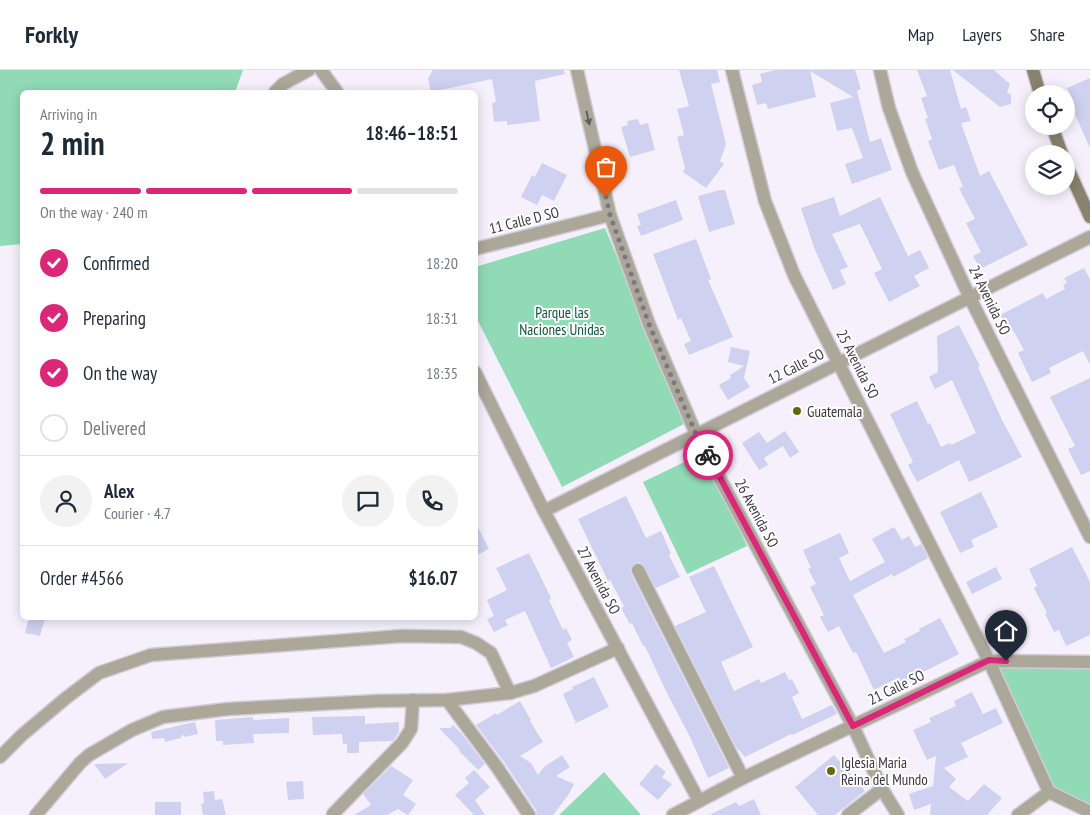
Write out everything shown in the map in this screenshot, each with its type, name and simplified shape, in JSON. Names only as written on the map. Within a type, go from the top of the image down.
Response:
[{"type":"street","points":[[277,90],[283,84],[308,70]]},
{"type":"street","points":[[321,70],[335,90]]},
{"type":"street","name":"26 Avenida SO","points":[[577,70],[610,215],[649,324],[696,434],[853,726],[882,789],[898,815]]},
{"type":"street","name":"25 Avenida SO","points":[[732,70],[764,201],[794,275],[989,660],[1050,792]]},
{"type":"street","name":"24 Avenida SO","points":[[880,70],[889,108],[912,172],[970,298],[1090,537]]},
{"type":"street","points":[[1033,70],[1037,85]]},
{"type":"street","points":[[1075,184],[1090,217]]},
{"type":"street","name":"11 Calle D SO","points":[[478,248],[610,215]]},
{"type":"street","name":"12 Calle SO","points":[[544,511],[1090,237]]},
{"type":"street","name":"27 Avenida SO","points":[[478,378],[544,511],[699,801]]},
{"type":"street","points":[[638,570],[743,778]]},
{"type":"street","points":[[0,757],[66,698],[100,673],[151,654],[402,636],[461,637],[491,652],[510,693]]},
{"type":"street","points":[[36,815],[89,755],[132,730],[163,717],[228,709],[447,700],[510,693],[534,686],[618,648]]},
{"type":"street","name":"21 Calle SO","points":[[673,815],[743,778],[989,660],[1090,662]]},
{"type":"street","points":[[332,814],[402,743],[412,729],[413,700]]},
{"type":"street","points":[[447,700],[498,766],[529,815]]},
{"type":"street","points":[[848,815],[882,789]]},
{"type":"street","points":[[1018,815],[1050,792],[1090,811]]},
{"type":"green space","points":[[0,70],[243,70],[236,90],[20,90],[20,244],[0,246]]},
{"type":"green space","name":"Parque las Naciones Unidas","points":[[605,228],[686,423],[562,487],[478,321],[478,266]]},
{"type":"green space","points":[[703,453],[747,546],[687,574],[643,482]]},
{"type":"green space","points":[[989,661],[1090,662],[1090,811],[1049,792]]},
{"type":"green space","points":[[604,772],[641,815],[559,815]]},
{"type":"building","points":[[433,70],[564,70],[565,74],[535,81],[540,121],[507,125],[507,121],[494,122],[492,103],[496,102],[492,79],[440,90],[431,90],[428,78]]},
{"type":"building","points":[[679,70],[717,70],[720,82],[711,84],[726,144],[720,161],[724,164],[706,188],[683,172],[685,168],[677,137],[684,135],[677,109],[689,106]]},
{"type":"building","points":[[775,70],[855,70],[861,89],[857,91],[870,142],[881,138],[892,170],[852,184],[845,164],[863,158],[852,128],[837,131],[830,103],[853,97],[810,71],[816,97],[768,109],[766,103],[757,105],[752,85],[762,82],[760,74]]},
{"type":"building","points":[[917,70],[950,70],[961,109],[966,107],[971,121],[961,123],[980,176],[989,171],[1028,245],[980,269],[973,256],[981,252],[966,223],[975,219],[959,188],[963,187],[954,165],[939,170],[928,141],[932,139],[925,119],[928,118],[921,98],[927,96]]},
{"type":"building","points":[[953,70],[994,70],[1010,84],[1007,92],[1011,95],[1011,104],[1000,107]]},
{"type":"building","points":[[1090,78],[1090,148],[1075,115],[1074,85]]},
{"type":"building","points":[[638,119],[640,125],[648,123],[655,150],[630,157],[621,127],[628,125],[627,121]]},
{"type":"building","points":[[542,163],[567,175],[554,201],[542,195],[537,205],[521,197],[532,175],[535,177]]},
{"type":"building","points":[[725,190],[735,224],[709,232],[698,196]]},
{"type":"building","points":[[834,197],[840,216],[880,197],[908,256],[920,250],[929,268],[914,276],[920,286],[889,302],[874,273],[882,269],[860,224],[832,234],[848,267],[840,270],[846,284],[833,290],[815,250],[801,208]]},
{"type":"building","points":[[676,200],[683,220],[641,236],[637,226],[641,225],[637,214]]},
{"type":"building","points":[[696,239],[711,279],[708,280],[733,337],[689,355],[684,344],[691,341],[681,318],[678,320],[653,254]]},
{"type":"building","points":[[1084,268],[1090,279],[1090,365],[1083,351],[1049,368],[1051,373],[1032,382],[1018,353],[1024,350],[1013,330],[1009,332],[1000,315],[1043,293],[1046,299],[1065,289],[1063,285],[1067,283],[1064,278]]},
{"type":"building","points":[[959,325],[980,366],[978,367],[1002,420],[1022,457],[969,482],[959,460],[917,482],[908,465],[913,462],[890,414],[917,401],[941,447],[950,443],[951,445],[976,433],[952,380],[935,389],[929,377],[938,372],[937,336]]},
{"type":"building","points":[[731,347],[750,351],[744,378],[750,387],[728,400],[719,385],[731,378],[730,375],[744,366],[728,362]]},
{"type":"building","points":[[1090,378],[1090,471],[1081,475],[1068,449],[1075,446],[1050,397]]},
{"type":"building","points":[[785,431],[799,452],[790,458],[783,446],[764,458],[768,465],[759,470],[742,443],[759,432],[767,443]]},
{"type":"building","points":[[981,492],[998,527],[971,540],[974,547],[960,553],[940,512]]},
{"type":"building","points":[[626,496],[646,538],[661,531],[671,554],[669,555],[680,577],[656,588],[643,564],[635,563],[630,569],[729,768],[708,778],[645,646],[643,646],[632,623],[630,624],[621,608],[624,606],[610,580],[608,581],[578,519]]},
{"type":"building","points":[[478,527],[489,549],[478,554]]},
{"type":"building","points":[[894,527],[902,540],[909,536],[915,547],[921,544],[928,558],[893,577],[892,574],[853,595],[884,653],[906,642],[904,639],[940,618],[959,654],[899,684],[896,679],[874,690],[856,652],[853,653],[839,626],[828,632],[820,617],[824,615],[810,587],[816,584],[808,569],[811,568],[803,550],[840,533],[849,553],[839,558],[850,581],[885,562],[872,539]]},
{"type":"building","points":[[1072,547],[1090,582],[1090,635],[1066,646],[1059,630],[1054,632],[1045,614],[1047,613],[1034,588],[1037,586],[1029,569]]},
{"type":"building","points":[[529,553],[551,598],[549,600],[563,630],[566,628],[572,640],[567,643],[574,657],[551,668],[525,611],[505,620],[508,625],[494,632],[487,619],[494,616],[487,600],[507,590],[496,568]]},
{"type":"building","points":[[714,566],[753,647],[721,662],[734,691],[759,679],[761,683],[785,672],[789,680],[792,679],[799,693],[792,697],[802,719],[832,705],[837,714],[745,757],[736,747],[675,626],[706,612],[689,577]]},
{"type":"building","points":[[996,567],[1002,579],[972,594],[966,582]]},
{"type":"building","points":[[28,620],[44,620],[40,636],[25,633]]},
{"type":"building","points":[[594,677],[609,707],[574,724],[577,720],[575,721],[563,694],[573,689],[572,687]]},
{"type":"building","points":[[972,692],[983,714],[996,708],[1003,723],[961,743],[968,757],[944,768],[956,779],[949,787],[968,801],[984,784],[1002,798],[987,815],[930,815],[931,804],[914,810],[909,794],[933,786],[936,756],[927,760],[913,730],[931,722],[929,718],[956,706],[954,701]]},
{"type":"building","points":[[520,701],[543,742],[520,756],[531,763],[538,775],[544,767],[562,755],[570,767],[556,776],[574,784],[553,815],[537,815],[536,810],[504,762],[476,725]]},
{"type":"building","points":[[365,716],[365,724],[399,722],[399,732],[393,741],[359,742],[359,753],[347,753],[347,744],[343,744],[342,734],[313,735],[312,717]]},
{"type":"building","points":[[253,717],[253,720],[289,718],[289,733],[253,734],[254,743],[223,745],[223,741],[216,741],[215,720]]},
{"type":"building","points":[[195,722],[198,734],[184,737],[184,735],[181,738],[165,742],[164,738],[152,739],[151,732]]},
{"type":"building","points":[[453,725],[485,764],[478,770],[439,728],[450,728]]},
{"type":"building","name":"Iglesia Maria Reina del Mundo","points":[[834,755],[865,791],[835,815],[818,815],[795,787]]},
{"type":"building","points":[[128,763],[105,779],[94,764]]},
{"type":"building","points":[[656,764],[666,772],[662,777],[672,784],[658,800],[639,784]]},
{"type":"building","points":[[391,766],[413,780],[403,795],[416,804],[408,815],[398,809],[387,815],[354,815],[371,805],[363,794]]},
{"type":"building","points":[[474,770],[490,787],[475,800],[485,815],[474,815],[455,795],[469,783],[465,778]]},
{"type":"building","points":[[303,781],[304,799],[288,800],[286,782]]},
{"type":"building","points":[[214,791],[215,800],[222,799],[226,815],[203,815],[201,804],[204,803],[203,792]]},
{"type":"building","points":[[754,799],[761,815],[709,815],[736,802],[739,806]]},
{"type":"building","points":[[155,802],[181,802],[181,815],[155,815]]},
{"type":"way so far","points":[[606,197],[610,215],[649,324],[696,434],[708,455]]},
{"type":"place","name":"Guatemala","points":[[797,411]]},
{"type":"place","name":"Iglesia Maria Reina del Mundo","points":[[831,771]]},
{"type":"route","points":[[708,455],[853,726],[989,660],[1006,661]]}]
